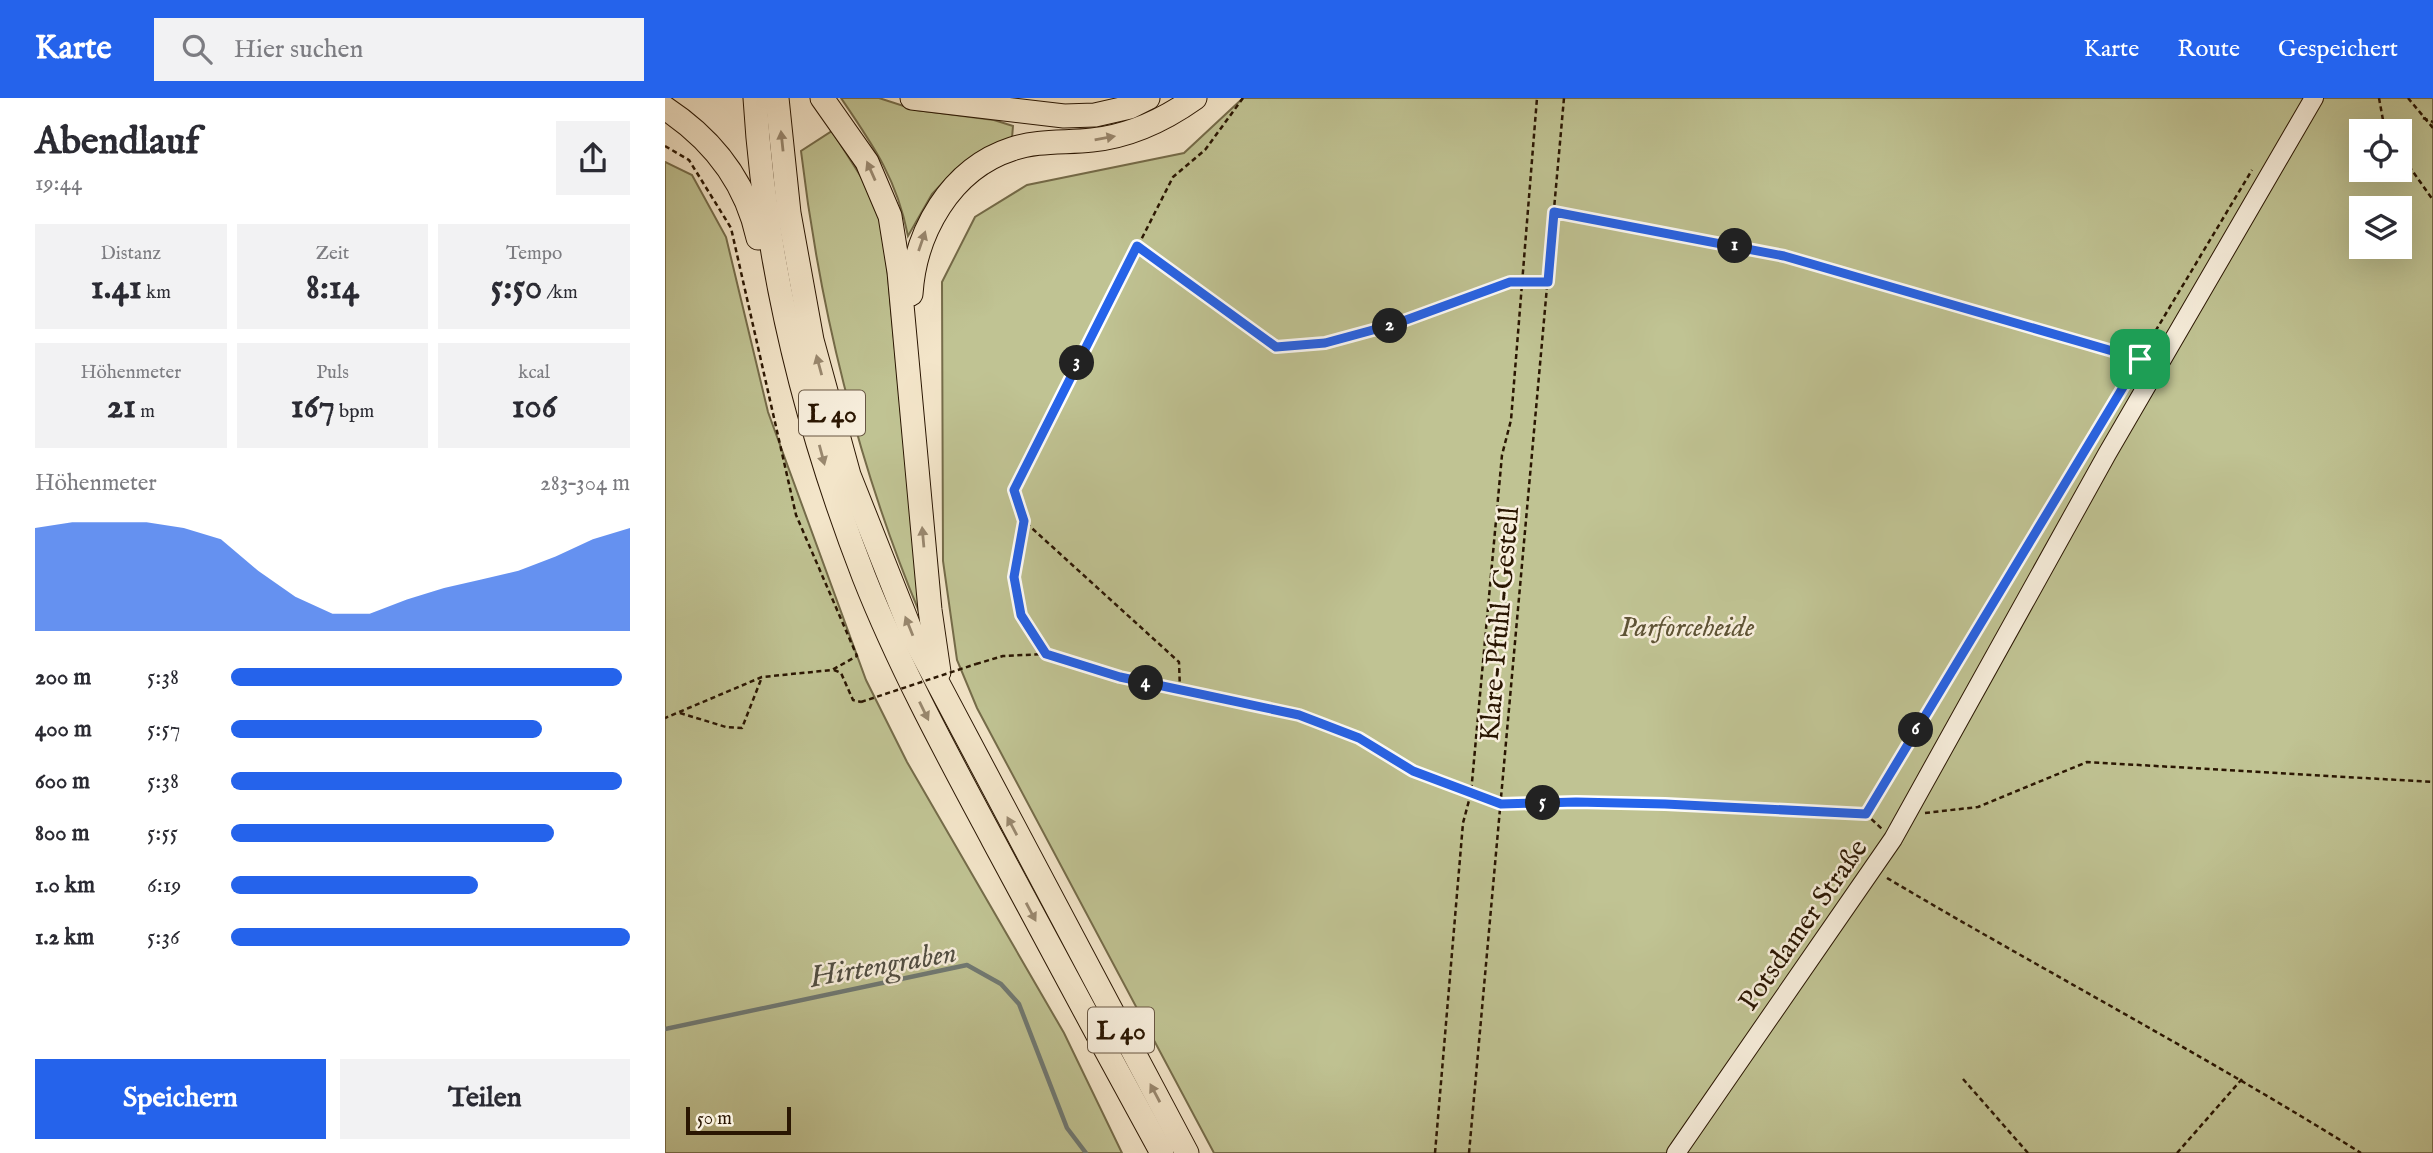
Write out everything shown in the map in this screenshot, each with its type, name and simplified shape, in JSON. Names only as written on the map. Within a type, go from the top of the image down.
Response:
[{"type":"highway","name":"L 40","points":[[755,98],[768,229],[792,342],[832,489],[895,649],[928,718],[1162,1153]]},
{"type":"highway","name":"L 40","points":[[777,98],[789,213],[810,327],[849,475],[913,636],[949,710],[1187,1153]]},
{"type":"highway","points":[[912,98],[1064,116],[1095,115],[1130,107],[1148,98]]},
{"type":"highway","points":[[906,356],[912,269],[926,229],[947,194],[976,169],[1011,149],[1125,134],[1168,117],[1195,98]]},
{"type":"highway","points":[[823,99],[867,162],[890,216],[933,643],[949,710]]},
{"type":"highway","points":[[665,108],[689,124],[714,148],[738,183],[754,218],[762,256],[792,342]]},
{"type":"street","name":"Potsdamer Straße","points":[[1676,1153],[1893,839],[2108,453],[2314,98]]},
{"type":"path","points":[[1046,654],[1021,615],[1014,577],[1024,521],[1014,490],[1173,177],[1205,150],[1243,98]]},
{"type":"path","points":[[1435,1153],[1463,823],[1471,793],[1502,455],[1511,420],[1537,98]]},
{"type":"path","name":"Klare-Pfuhl-Gestell","points":[[1469,1153],[1565,98]]},
{"type":"path","points":[[2379,98],[2383,119]]},
{"type":"path","points":[[2408,98],[2420,116],[2433,128]]},
{"type":"path","points":[[2420,116],[2433,122]]},
{"type":"path","points":[[665,146],[689,160],[731,228],[796,514],[857,656],[832,670],[762,677],[665,718]]},
{"type":"path","points":[[1866,814],[2253,169]]},
{"type":"path","points":[[2412,170],[2433,200]]},
{"type":"path","points":[[1554,212],[1784,256],[2140,359]]},
{"type":"path","points":[[1137,246],[1276,347],[1336,340],[1395,324],[1510,282],[1548,282]]},
{"type":"path","points":[[1024,521],[1179,663],[1179,690]]},
{"type":"path","points":[[832,670],[841,673],[853,700],[861,702],[1003,656],[1046,654],[1120,677],[1299,715],[1359,738],[1413,771],[1501,804],[1755,806],[1866,814],[1893,839]]},
{"type":"path","points":[[678,712],[726,727],[742,728],[762,677]]},
{"type":"path","points":[[1923,814],[1978,807],[2087,762],[2433,782]]},
{"type":"path","points":[[1887,878],[2054,977],[2242,1079],[2361,1153]]},
{"type":"path","points":[[1963,1079],[2028,1153]]},
{"type":"path","points":[[2177,1153],[2242,1079]]},
{"type":"green space","points":[[841,98],[879,98],[916,110],[994,120],[1013,126],[1012,138],[948,177],[932,194],[908,236],[897,197],[882,163]]},
{"type":"green space","name":"Parforceheide","points":[[1243,98],[2433,98],[2433,1153],[1214,1153],[977,708],[957,660],[943,561],[942,282],[975,217],[1027,185],[1184,153]]},
{"type":"green space","points":[[832,131],[870,191],[884,233],[920,614],[898,558],[860,444],[844,387],[819,270],[801,151]]},
{"type":"green space","points":[[665,162],[692,175],[726,237],[768,412],[866,680],[907,762],[1064,1033],[1122,1153],[665,1153]]},
{"type":"waterway","name":"Hirtengraben","points":[[665,1029],[967,965],[1001,984],[1019,1004],[1067,1128],[1086,1153]]},
{"type":"route","points":[[1554,212],[1784,256],[2140,359],[1866,814],[1755,806],[1576,802],[1501,804],[1413,771],[1359,738],[1299,715],[1236,704],[1120,677],[1046,654],[1021,615],[1014,577],[1024,521],[1014,490],[1137,246],[1276,347],[1325,343],[1395,324],[1510,282],[1548,282],[1554,212]]}]
